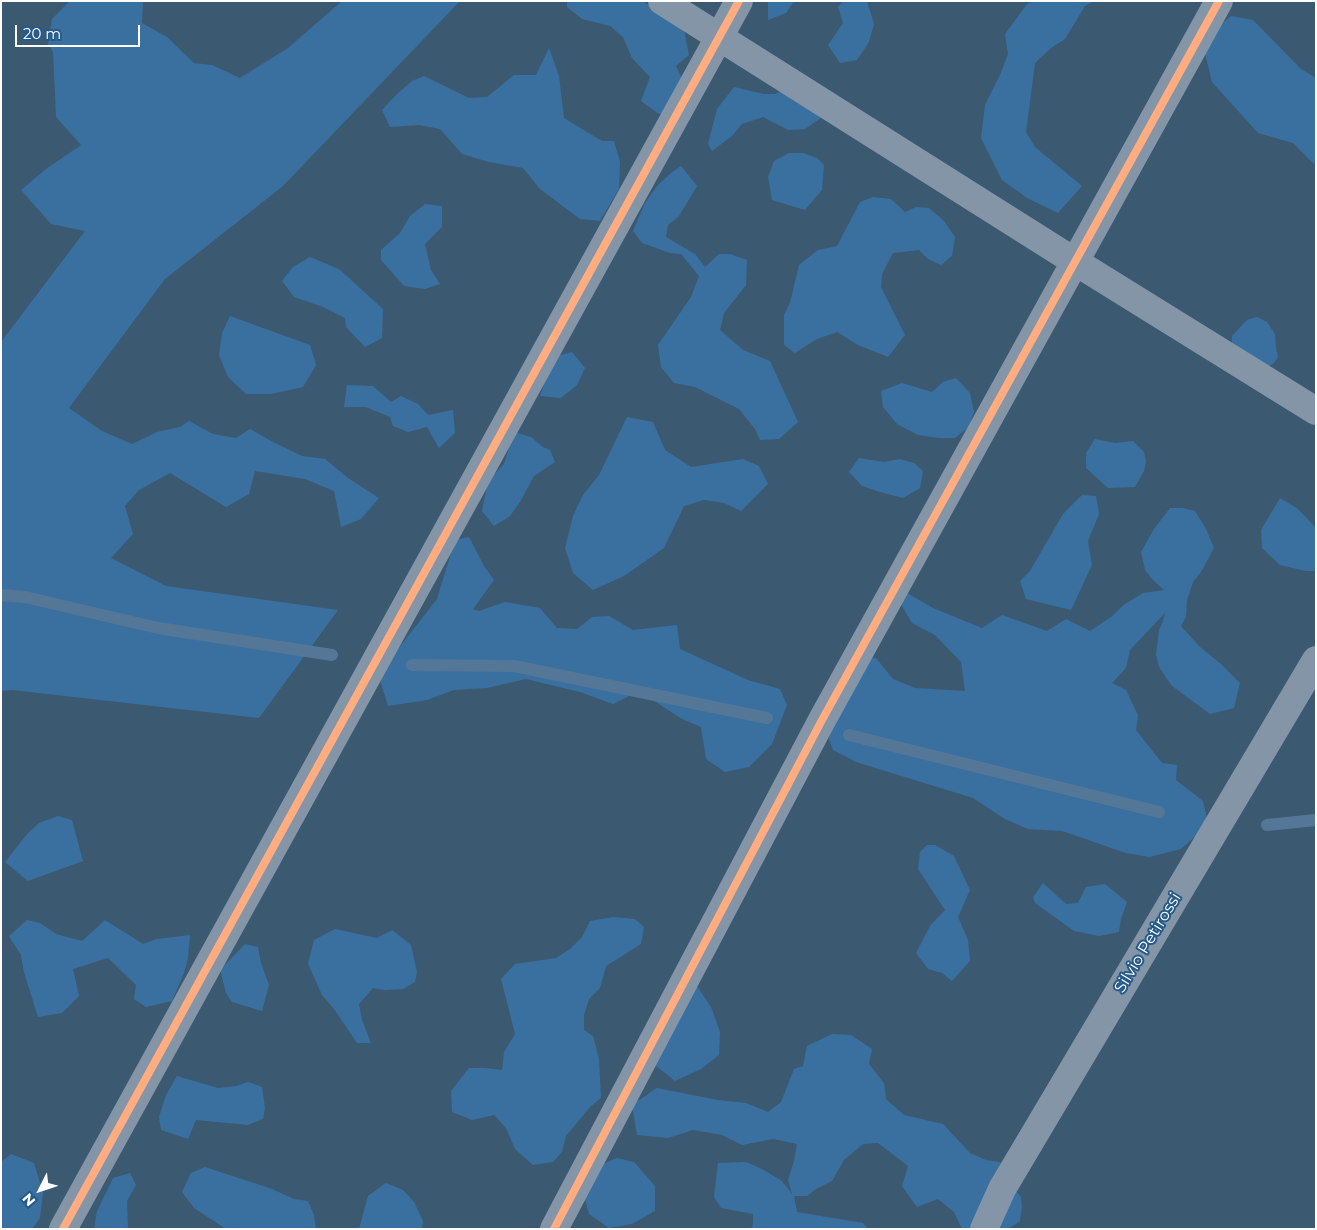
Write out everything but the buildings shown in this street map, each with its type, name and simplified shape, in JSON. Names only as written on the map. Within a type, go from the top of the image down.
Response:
[{"type":"street","points":[[662,1],[1316,411]]},
{"type":"street","points":[[63,1229],[739,1]]},
{"type":"street","points":[[554,1229],[822,720],[1219,1]]},
{"type":"street","name":"Silvio Petirossi","points":[[984,1229],[1002,1189],[1316,660]]},
{"type":"shaded area","points":[[70,1],[143,1],[142,23],[167,37],[194,63],[212,65],[240,78],[288,48],[342,1],[460,1],[283,186],[165,279],[69,408],[102,431],[132,444],[157,432],[180,427],[189,421],[213,434],[236,438],[250,429],[302,456],[325,459],[348,478],[379,498],[361,519],[341,527],[334,491],[305,479],[255,471],[249,494],[226,507],[170,473],[139,490],[125,506],[133,534],[111,558],[166,586],[338,610],[259,718],[12,690],[1,691],[1,342],[85,231],[51,224],[21,190],[46,169],[81,145],[56,117],[53,52],[48,44],[52,19]]},
{"type":"shaded area","points":[[567,1],[642,1],[683,25],[689,55],[676,66],[686,87],[671,113],[659,114],[641,101],[650,77],[632,58],[623,37],[610,26],[582,19],[567,7]]},
{"type":"shaded area","points":[[768,1],[794,1],[786,13],[768,20]]},
{"type":"shaded area","points":[[843,1],[867,1],[874,24],[869,42],[857,60],[840,63],[828,45],[843,23],[838,7]]},
{"type":"shaded area","points":[[1034,1],[1094,1],[1085,6],[1065,39],[1051,48],[1035,63],[1026,132],[1035,147],[1082,186],[1058,213],[1027,198],[1002,180],[981,138],[985,105],[1008,54],[1005,34],[1027,4]]},
{"type":"shaded area","points":[[1231,16],[1253,20],[1301,69],[1316,78],[1316,166],[1293,143],[1258,133],[1212,82],[1202,41]]},
{"type":"shaded area","points":[[549,48],[559,76],[564,118],[602,141],[614,141],[620,162],[619,189],[600,221],[580,219],[540,189],[523,168],[489,162],[462,154],[440,129],[419,125],[390,127],[382,110],[412,81],[424,76],[469,98],[487,97],[514,75],[536,75]]},
{"type":"shaded area","points":[[793,83],[810,100],[821,118],[805,129],[788,130],[763,117],[742,124],[732,136],[712,151],[708,144],[717,109],[734,87],[764,94],[776,94]]},
{"type":"shaded area","points":[[789,153],[803,153],[817,158],[824,165],[822,190],[805,210],[772,200],[768,177],[774,161]]},
{"type":"shaded area","points":[[681,166],[697,186],[679,216],[668,225],[666,237],[695,254],[705,267],[719,254],[730,254],[747,260],[746,285],[724,313],[720,330],[743,350],[770,361],[798,422],[779,439],[760,440],[755,429],[739,409],[695,387],[674,383],[661,367],[658,345],[691,297],[699,276],[681,254],[670,253],[642,243],[633,231],[645,203],[657,186]]},
{"type":"shaded area","points":[[873,197],[891,199],[905,212],[916,207],[929,208],[944,221],[955,237],[952,256],[941,265],[928,259],[919,250],[893,253],[882,274],[881,287],[905,335],[888,357],[858,345],[837,332],[817,339],[795,353],[784,345],[784,315],[790,303],[799,265],[818,250],[837,246],[860,202]]},
{"type":"shaded area","points":[[425,204],[442,206],[442,227],[425,244],[431,270],[440,284],[425,289],[404,286],[381,260],[381,250],[400,233],[410,216]]},
{"type":"shaded area","points":[[310,257],[339,269],[383,309],[382,338],[365,347],[346,327],[345,318],[323,307],[294,297],[282,281],[293,267]]},
{"type":"shaded area","points":[[230,316],[310,345],[316,365],[303,387],[271,394],[246,394],[228,377],[219,355],[222,333]]},
{"type":"shaded area","points":[[1257,317],[1267,322],[1275,334],[1278,357],[1268,367],[1232,352],[1232,336],[1247,320]]},
{"type":"shaded area","points":[[572,352],[585,368],[577,385],[561,398],[540,396],[553,357]]},
{"type":"shaded area","points":[[956,378],[970,393],[974,412],[969,427],[955,438],[918,435],[897,424],[883,407],[881,391],[902,383],[932,392],[943,382]]},
{"type":"shaded area","points":[[347,385],[373,386],[391,402],[401,396],[418,404],[428,415],[453,410],[455,433],[439,448],[427,427],[408,432],[393,426],[390,417],[366,407],[344,407]]},
{"type":"shaded area","points":[[627,417],[653,422],[665,450],[691,467],[743,459],[759,466],[768,484],[741,511],[724,503],[704,500],[684,506],[664,548],[624,576],[593,590],[573,573],[565,548],[573,516],[583,495],[599,475]]},
{"type":"shaded area","points":[[517,433],[531,437],[550,450],[555,462],[534,476],[510,516],[494,526],[482,511],[488,481],[504,464],[510,445]]},
{"type":"shaded area","points":[[1095,439],[1115,443],[1133,441],[1144,452],[1146,462],[1144,471],[1135,487],[1108,488],[1086,468],[1086,453]]},
{"type":"shaded area","points":[[859,458],[884,462],[900,459],[914,463],[923,471],[920,488],[903,498],[862,486],[849,472]]},
{"type":"shaded area","points":[[1082,495],[1096,496],[1099,514],[1088,541],[1092,565],[1071,610],[1026,599],[1020,581],[1030,571],[1063,514]]},
{"type":"shaded area","points":[[1280,498],[1298,509],[1316,528],[1316,571],[1306,571],[1280,565],[1262,548],[1261,530]]},
{"type":"shaded area","points":[[1170,508],[1183,508],[1195,511],[1206,529],[1214,548],[1201,572],[1193,582],[1187,600],[1186,617],[1181,626],[1200,647],[1240,683],[1234,708],[1210,714],[1172,686],[1159,667],[1156,655],[1159,630],[1165,613],[1130,650],[1126,668],[1112,683],[1126,690],[1138,715],[1136,730],[1162,763],[1177,765],[1176,780],[1203,801],[1207,818],[1197,835],[1181,849],[1149,857],[1126,853],[1062,831],[1028,829],[1005,819],[973,798],[856,762],[833,750],[822,720],[858,656],[876,658],[893,679],[915,688],[965,691],[961,662],[935,635],[912,623],[899,601],[907,593],[933,608],[982,628],[1002,615],[1047,631],[1066,619],[1090,631],[1111,617],[1125,604],[1143,593],[1164,590],[1145,570],[1141,552],[1154,529]]},
{"type":"shaded area","points":[[469,537],[484,566],[494,580],[473,609],[479,611],[505,602],[540,608],[557,628],[577,629],[592,617],[609,616],[633,630],[677,625],[680,649],[748,680],[780,689],[787,705],[772,744],[749,767],[725,772],[706,759],[701,727],[682,719],[639,691],[613,704],[580,692],[526,679],[487,688],[454,690],[427,700],[388,706],[380,680],[398,649],[437,599],[455,540]]},
{"type":"shaded area","points":[[58,816],[72,820],[83,861],[28,881],[5,862],[28,833],[39,823]]},
{"type":"shaded area","points":[[927,845],[935,845],[954,856],[970,890],[958,917],[968,940],[970,961],[952,981],[942,973],[928,969],[916,953],[930,926],[945,910],[918,869],[920,852]]},
{"type":"shaded area","points":[[1043,883],[1066,904],[1078,903],[1086,887],[1105,884],[1127,902],[1119,932],[1099,936],[1074,931],[1035,903],[1033,897]]},
{"type":"shaded area","points":[[613,917],[635,919],[644,927],[641,944],[606,966],[600,988],[589,999],[584,1015],[584,1030],[593,1036],[599,1059],[601,1098],[590,1107],[566,1136],[562,1152],[553,1162],[533,1165],[515,1149],[506,1128],[494,1115],[472,1120],[452,1112],[451,1091],[469,1068],[502,1070],[504,1052],[515,1034],[501,979],[515,964],[556,958],[570,949],[582,937],[590,921]]},
{"type":"shaded area","points":[[27,920],[40,923],[56,934],[82,941],[105,920],[143,944],[157,939],[190,935],[188,958],[184,973],[172,1001],[146,1007],[134,999],[136,985],[108,958],[73,969],[79,996],[62,1013],[38,1017],[24,972],[21,955],[9,936]]},
{"type":"shaded area","points":[[335,929],[377,938],[392,930],[411,945],[417,972],[415,982],[403,989],[385,990],[373,988],[359,1004],[362,1020],[371,1043],[357,1043],[322,995],[308,964],[314,940]]},
{"type":"shaded area","points":[[245,944],[258,947],[261,963],[269,985],[262,1011],[232,1002],[226,993],[220,970]]},
{"type":"shaded area","points":[[695,983],[711,1007],[720,1032],[719,1055],[701,1069],[675,1081],[655,1065]]},
{"type":"shaded area","points":[[832,1034],[851,1035],[872,1049],[869,1064],[884,1083],[886,1099],[904,1115],[943,1124],[970,1153],[986,1160],[1000,1162],[1013,1187],[1021,1197],[1020,1221],[1008,1229],[962,1229],[954,1212],[938,1199],[917,1207],[902,1186],[908,1166],[878,1143],[863,1144],[844,1160],[832,1181],[807,1196],[794,1196],[797,1212],[863,1223],[868,1229],[751,1229],[753,1214],[721,1208],[714,1197],[718,1163],[746,1162],[782,1181],[792,1194],[788,1180],[797,1144],[773,1139],[742,1145],[722,1135],[693,1130],[668,1138],[637,1135],[632,1105],[657,1088],[718,1100],[746,1103],[768,1112],[781,1102],[794,1069],[803,1066],[807,1046]]},
{"type":"shaded area","points":[[177,1076],[218,1088],[237,1086],[248,1082],[262,1087],[265,1108],[263,1119],[248,1125],[196,1120],[188,1139],[161,1130],[159,1117],[166,1095]]},
{"type":"shaded area","points":[[11,1154],[34,1163],[43,1193],[40,1218],[32,1229],[1,1229],[1,1162]]},
{"type":"shaded area","points":[[617,1158],[634,1162],[655,1186],[655,1211],[632,1224],[609,1228],[589,1214],[580,1182],[591,1169]]},
{"type":"shaded area","points":[[205,1167],[272,1189],[294,1199],[308,1201],[314,1215],[316,1229],[226,1229],[194,1208],[182,1192],[191,1173]]},
{"type":"shaded area","points":[[130,1173],[136,1185],[127,1201],[128,1229],[94,1229],[97,1211],[113,1178]]},
{"type":"shaded area","points":[[386,1183],[403,1190],[414,1202],[423,1221],[422,1229],[359,1229],[368,1196]]},
{"type":"waterway","points":[[1,595],[25,597],[158,628],[332,655]]},
{"type":"waterway","points":[[412,665],[514,666],[767,718]]},
{"type":"waterway","points":[[849,735],[1159,812]]},
{"type":"waterway","points":[[1267,825],[1316,820]]},
{"type":"cycle path","points":[[63,1229],[739,1]]},
{"type":"cycle path","points":[[554,1229],[822,720],[1219,1]]}]
